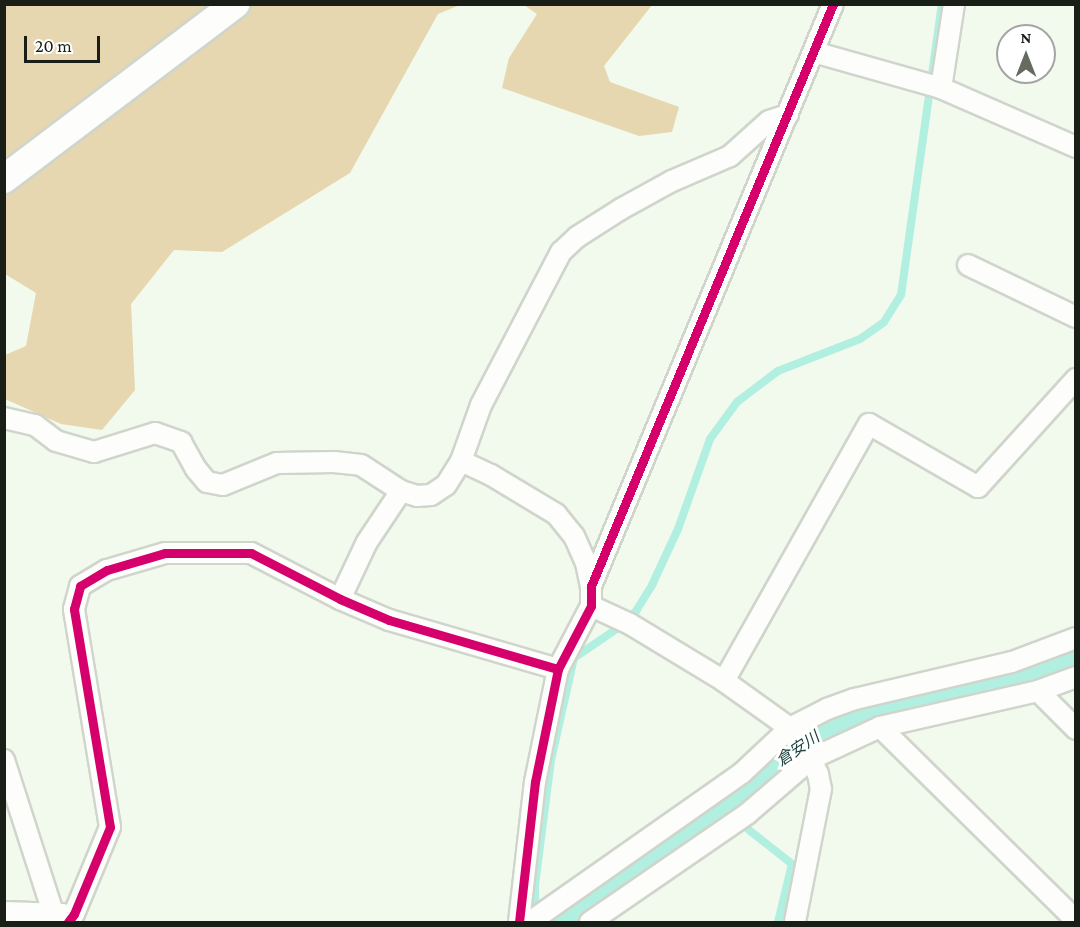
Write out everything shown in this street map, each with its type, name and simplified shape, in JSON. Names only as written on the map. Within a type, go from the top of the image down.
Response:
[{"type":"street","points":[[4,179],[235,4]]},
{"type":"street","points":[[591,586],[833,4]]},
{"type":"street","points":[[933,86],[954,4]]},
{"type":"street","points":[[814,52],[933,86],[1076,147]]},
{"type":"street","points":[[4,418],[35,425],[56,441],[94,452],[155,433],[181,442],[196,469],[207,482],[223,485],[277,463],[334,462],[361,465],[401,491],[417,495],[431,495],[446,485],[461,461],[481,405],[561,252],[577,237],[621,209],[672,181],[730,156],[769,121],[788,115]]},
{"type":"street","points":[[968,265],[1076,317]]},
{"type":"street","points":[[724,681],[869,424],[978,487],[1076,379]]},
{"type":"street","points":[[461,461],[491,475],[556,514],[574,536],[586,563],[591,586],[591,606],[558,669],[535,782],[519,922]]},
{"type":"street","points":[[340,599],[367,542],[401,491]]},
{"type":"street","points":[[65,917],[110,827],[74,609],[80,586],[107,570],[165,553],[251,553],[340,599],[389,620],[558,669]]},
{"type":"street","points":[[591,606],[625,622],[724,681],[792,732],[810,757],[821,789],[795,922]]},
{"type":"street","points":[[530,922],[742,773],[792,732],[827,709],[855,699],[1012,662],[1076,638]]},
{"type":"street","points":[[590,922],[747,814],[810,757],[880,727],[1038,691],[1076,677]]},
{"type":"street","points":[[1038,691],[1076,729]]},
{"type":"street","points":[[880,727],[1076,920]]},
{"type":"street","points":[[4,760],[65,917]]},
{"type":"street","points":[[4,912],[65,917]]},
{"type":"shaded area","points":[[5,5],[460,5],[438,14],[350,173],[222,252],[174,250],[131,304],[135,390],[102,430],[61,424],[5,399],[5,355],[26,346],[36,293],[5,274]]},
{"type":"shaded area","points":[[524,5],[652,5],[604,66],[610,82],[679,107],[672,132],[639,136],[502,88],[509,58],[537,14]]},
{"type":"waterway","points":[[535,909],[535,885],[551,760],[574,658],[618,628],[636,611],[652,585],[678,529],[710,439],[737,402],[778,371],[860,339],[884,322],[901,295],[942,4]]},
{"type":"waterway","name":"倉安川","points":[[559,922],[584,901],[666,848],[813,737],[863,713],[1027,674],[1076,655]]},
{"type":"waterway","points":[[726,802],[734,813]]},
{"type":"waterway","points":[[749,830],[792,864],[778,922]]},
{"type":"cycle path","points":[[519,922],[535,782],[558,669],[591,606],[591,586],[833,4]]},
{"type":"cycle path","points":[[68,922],[74,914],[110,827],[74,609],[80,586],[107,570],[165,553],[251,553],[340,599],[389,620],[558,669]]}]
